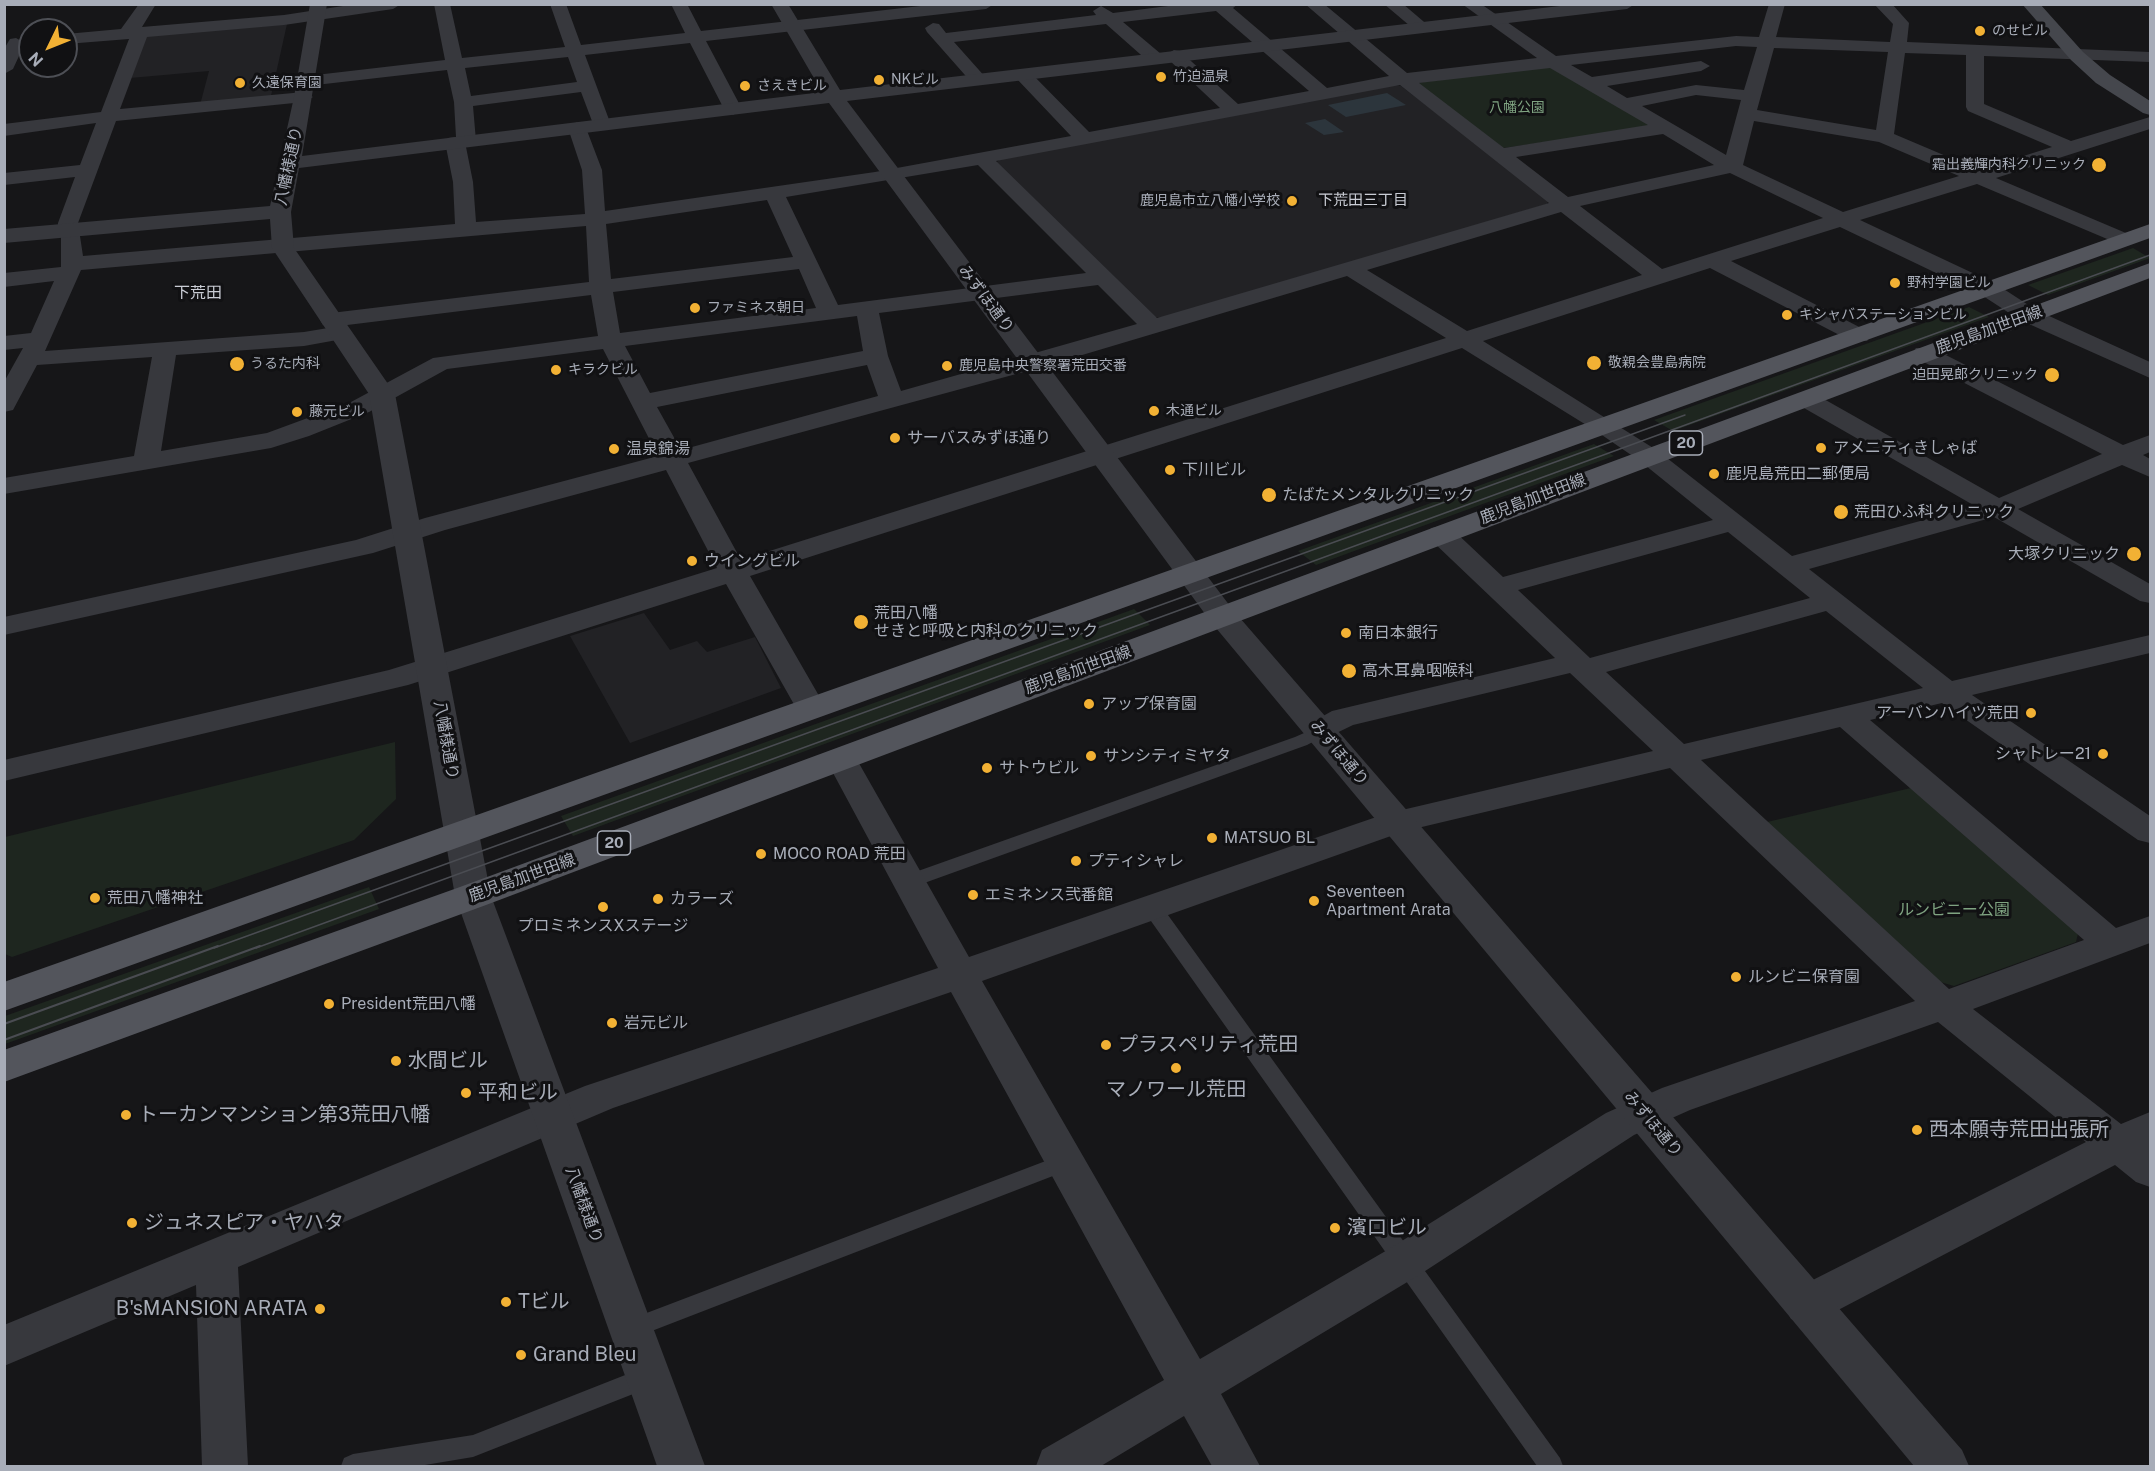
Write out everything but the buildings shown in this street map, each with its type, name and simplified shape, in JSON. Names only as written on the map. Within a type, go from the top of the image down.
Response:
[{"type":"main road","points":[[2030,4],[2077,56],[2103,79],[2151,108]]},
{"type":"main road","points":[[4,997],[2138,236]]},
{"type":"main road","name":"鹿児島加世田線","points":[[4,1066],[473,896],[2151,270]]},
{"type":"street","points":[[4,405],[35,349],[70,268],[72,237],[68,231],[68,223],[110,116],[133,33],[148,4]]},
{"type":"street","points":[[78,38],[318,10],[393,4]]},
{"type":"street","points":[[442,4],[463,102],[461,142],[466,229]]},
{"type":"street","points":[[558,4],[589,86],[589,126],[595,219],[601,289],[610,341],[734,573],[811,708]]},
{"type":"street","points":[[679,4],[733,109]]},
{"type":"street","name":"みずほ通り","points":[[779,4],[834,97],[1222,616],[1946,1467]]},
{"type":"street","points":[[4,130],[306,89],[454,65],[794,27],[913,8],[986,4]]},
{"type":"street","points":[[1094,4],[1155,58]]},
{"type":"street","points":[[1313,4],[1403,79],[1567,204],[1658,277]]},
{"type":"street","points":[[1392,4],[1422,27]]},
{"type":"street","points":[[1470,4],[1553,62],[1732,167],[1988,289],[2028,315],[2151,371]]},
{"type":"street","points":[[291,163],[1174,55],[1493,19],[1549,9],[1627,4]]},
{"type":"street","points":[[1732,167],[1777,4]]},
{"type":"street","points":[[1882,4],[1901,23],[1884,136]]},
{"type":"street","points":[[943,38],[1222,5],[1323,94]]},
{"type":"street","points":[[913,8],[943,38],[978,79]]},
{"type":"street","name":"八幡様通り","points":[[318,10],[306,89],[279,212],[282,243],[382,394],[473,896],[551,1116],[681,1467]]},
{"type":"street","points":[[4,280],[70,268],[282,243],[595,219],[890,174],[1403,79],[1736,41],[2077,56],[2151,57]]},
{"type":"street","points":[[4,69],[17,43]]},
{"type":"street","points":[[1975,52],[1975,106],[2070,148]]},
{"type":"street","points":[[1174,55],[1233,110]]},
{"type":"street","points":[[1590,83],[1701,66]]},
{"type":"street","points":[[1022,74],[1084,138]]},
{"type":"street","points":[[463,102],[589,86]]},
{"type":"street","points":[[1625,104],[1696,90],[1884,136],[1977,177],[2138,236]]},
{"type":"street","points":[[4,771],[397,678],[734,573],[1841,219],[2151,123]]},
{"type":"street","points":[[1501,154],[1667,128]]},
{"type":"street","points":[[982,158],[1153,327]]},
{"type":"street","points":[[4,626],[363,547],[892,400],[1034,363],[1567,204],[1732,167]]},
{"type":"street","points":[[4,179],[90,170]]},
{"type":"street","points":[[774,193],[804,262],[830,313]]},
{"type":"street","points":[[4,236],[279,212]]},
{"type":"street","points":[[1712,260],[1859,336]]},
{"type":"street","points":[[4,343],[35,349],[165,350],[304,339],[336,326],[804,262]]},
{"type":"street","points":[[1349,268],[1605,426],[1648,456],[1790,565],[1948,693],[2151,832]]},
{"type":"street","points":[[4,486],[272,440],[360,407],[441,363],[1102,278]]},
{"type":"street","points":[[867,308],[876,356],[892,400]]},
{"type":"street","points":[[146,463],[165,350]]},
{"type":"street","points":[[1924,353],[2151,469]]},
{"type":"street","points":[[643,402],[876,356]]},
{"type":"street","points":[[1806,399],[2151,595]]},
{"type":"street","points":[[1790,565],[1998,508],[2151,443]]},
{"type":"street","points":[[1497,587],[1735,522]]},
{"type":"street","points":[[1441,534],[1942,1006],[2134,1136],[2151,1170]]},
{"type":"street","points":[[1320,731],[1343,718],[1580,666],[1833,600]]},
{"type":"street","points":[[4,1346],[599,1097],[1152,909],[1397,822],[2151,644]]},
{"type":"street","points":[[1846,716],[2110,943]]},
{"type":"street","points":[[842,758],[1064,1163],[1190,1387],[1238,1467]]},
{"type":"street","points":[[1059,1467],[1190,1387],[1404,1262],[1620,1124],[1676,1099],[1942,1006],[2151,929]]},
{"type":"street","points":[[1806,1305],[2134,1136]]},
{"type":"street","points":[[216,1257],[225,1467]]},
{"type":"lane","points":[[910,881],[1301,741],[1320,731]]},
{"type":"lane","points":[[1152,909],[1551,1467]]},
{"type":"lane","points":[[630,1329],[1064,1163]]},
{"type":"lane","points":[[353,1467],[473,1446],[648,1377]]},
{"type":"shaded area","points":[[287,24],[271,96],[200,105],[209,71],[130,78],[146,36]]},
{"type":"shaded area","name":"鹿児島市立八幡小学校","points":[[1395,85],[1401,86],[1549,199],[1547,204],[1166,318],[1153,317],[996,163],[1001,158]]},
{"type":"shaded area","points":[[1387,93],[1406,105],[1346,117],[1328,105]]},
{"type":"shaded area","points":[[1325,119],[1344,132],[1324,135],[1305,123]]},
{"type":"shaded area","points":[[644,613],[670,650],[697,641],[707,652],[755,637],[781,688],[630,743],[570,636]]},
{"type":"green space","name":"八幡公園","points":[[1548,66],[1650,125],[1646,128],[1503,148],[1416,83]]},
{"type":"green space","points":[[2133,248],[2150,258],[2048,295],[2028,285]]},
{"type":"green space","points":[[1969,307],[1989,317],[1673,431],[1654,420]]},
{"type":"green space","points":[[1594,444],[1614,456],[1316,565],[1298,551]]},
{"type":"green space","points":[[1134,609],[1150,625],[573,836],[561,816]]},
{"type":"green space","name":"荒田八幡神社","points":[[395,742],[396,799],[354,840],[12,957],[5,954],[5,837]]},
{"type":"green space","name":"ルンビニー公園","points":[[1915,787],[2079,929],[2076,942],[1954,986],[1930,979],[1763,823]]},
{"type":"green space","points":[[369,887],[379,909],[5,1044],[5,1016]]},
{"type":"tram line","points":[[256,948],[2150,255]]},
{"type":"tram line","points":[[214,948],[1685,415]]},
{"type":"tram line","points":[[4,1024],[218,946]]},
{"type":"tram line","points":[[4,1040],[260,946]]},
{"type":"place","name":"のせビル","points":[[1980,31]]},
{"type":"place","name":"竹迫温泉","points":[[1161,77]]},
{"type":"place","name":"NKビル","points":[[879,80]]},
{"type":"place","name":"久遠保育園","points":[[240,83]]},
{"type":"place","name":"さえきビル","points":[[745,86]]},
{"type":"place","name":"霜出義輝内科クリニック","points":[[2099,165]]},
{"type":"place","name":"鹿児島市立八幡小学校","points":[[1292,201]]},
{"type":"place","name":"野村学園ビル","points":[[1895,283]]},
{"type":"place","name":"ファミネス朝日","points":[[695,308]]},
{"type":"place","name":"キシャバステーションビル","points":[[1787,315]]},
{"type":"place","name":"敬親会豊島病院","points":[[1594,363]]},
{"type":"place","name":"うるた内科","points":[[237,364]]},
{"type":"place","name":"鹿児島中央警察署荒田交番","points":[[947,366]]},
{"type":"place","name":"キラクビル","points":[[556,370]]},
{"type":"place","name":"迫田晃郎クリニック","points":[[2052,375]]},
{"type":"place","name":"木通ビル","points":[[1154,411]]},
{"type":"place","name":"藤元ビル","points":[[297,412]]},
{"type":"place","name":"サーバスみずほ通り","points":[[895,438]]},
{"type":"place","name":"アメニティきしゃば","points":[[1821,448]]},
{"type":"place","name":"温泉錦湯","points":[[614,449]]},
{"type":"place","name":"下川ビル","points":[[1170,470]]},
{"type":"place","name":"鹿児島荒田二郵便局","points":[[1714,474]]},
{"type":"place","name":"たばたメンタルクリニック","points":[[1269,495]]},
{"type":"place","name":"荒田ひふ科クリニック","points":[[1841,512]]},
{"type":"place","name":"大塚クリニック","points":[[2134,554]]},
{"type":"place","name":"ウイングビル","points":[[692,561]]},
{"type":"place","name":"荒田八幡 せきと呼吸と内科のクリニック","points":[[861,622]]},
{"type":"place","name":"南日本銀行","points":[[1346,633]]},
{"type":"place","name":"高木耳鼻咽喉科","points":[[1349,671]]},
{"type":"place","name":"アップ保育園","points":[[1089,704]]},
{"type":"place","name":"アーバンハイツ荒田","points":[[2031,713]]},
{"type":"place","name":"シャトレー21","points":[[2103,754]]},
{"type":"place","name":"サンシティミヤタ","points":[[1091,756]]},
{"type":"place","name":"サトウビル","points":[[987,768]]},
{"type":"place","name":"MATSUO BL","points":[[1212,838]]},
{"type":"place","name":"MOCO ROAD 荒田","points":[[761,854]]},
{"type":"place","name":"プティシャレ","points":[[1076,861]]},
{"type":"place","name":"エミネンス弐番館","points":[[973,895]]},
{"type":"place","name":"荒田八幡神社","points":[[95,898]]},
{"type":"place","name":"カラーズ","points":[[658,899]]},
{"type":"place","name":"Seventeen Apartment Arata","points":[[1314,901]]},
{"type":"place","name":"プロミネンスXステージ","points":[[603,907]]},
{"type":"place","name":"ルンビニ保育園","points":[[1736,977]]},
{"type":"place","name":"President荒田八幡","points":[[329,1004]]},
{"type":"place","name":"岩元ビル","points":[[612,1023]]},
{"type":"place","name":"プラスペリティ荒田","points":[[1106,1045]]},
{"type":"place","name":"水間ビル","points":[[396,1061]]},
{"type":"place","name":"マノワール荒田","points":[[1176,1068]]},
{"type":"place","name":"平和ビル","points":[[466,1093]]},
{"type":"place","name":"トーカンマンション第3荒田八幡","points":[[126,1115]]},
{"type":"place","name":"西本願寺荒田出張所","points":[[1917,1130]]},
{"type":"place","name":"ジュネスピア・ヤハタ","points":[[132,1223]]},
{"type":"place","name":"濱口ビル","points":[[1335,1228]]},
{"type":"place","name":"Tビル","points":[[506,1302]]},
{"type":"place","name":"B'sMANSION ARATA","points":[[320,1309]]},
{"type":"place","name":"Grand Bleu","points":[[521,1355]]},
{"type":"district","name":"下荒田三丁目","points":[[1363,200]]},
{"type":"district","name":"下荒田","points":[[198,293]]}]
